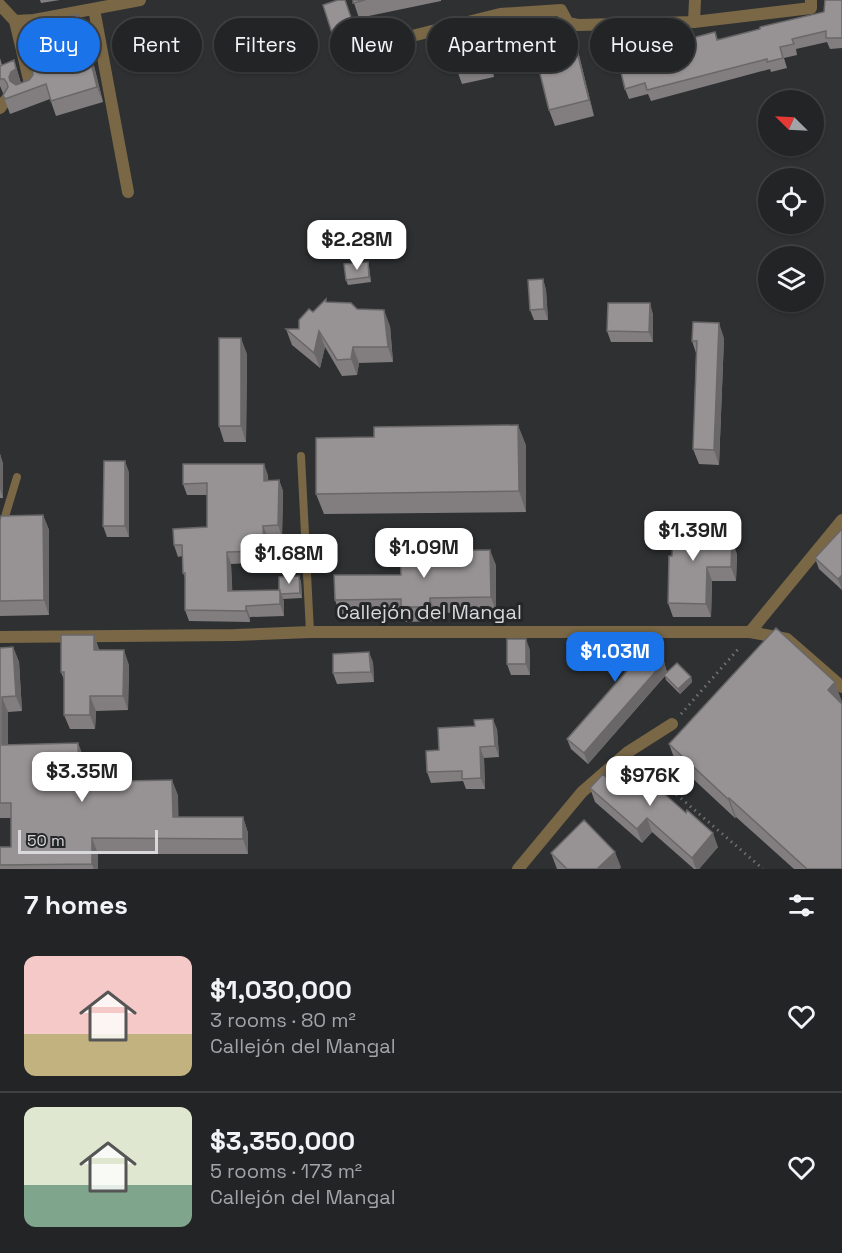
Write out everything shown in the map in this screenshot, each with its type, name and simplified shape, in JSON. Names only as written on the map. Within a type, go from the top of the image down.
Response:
[{"type":"street","points":[[15,21],[34,20],[140,0]]},
{"type":"street","points":[[694,18],[695,0]]},
{"type":"street","points":[[695,22],[812,4]]},
{"type":"street","points":[[0,5],[15,21],[27,90]]},
{"type":"street","points":[[415,35],[500,14],[561,5],[568,23],[590,25]]},
{"type":"street","points":[[94,9],[128,192]]},
{"type":"street","points":[[750,632],[842,520]]},
{"type":"street","name":"Callejón del Mangal","points":[[0,637],[310,632],[750,632],[787,639],[842,687]]},
{"type":"street","points":[[518,869],[582,792],[628,752],[672,724]]},
{"type":"lane","points":[[301,456],[310,632]]},
{"type":"lane","points":[[0,533],[17,477]]},
{"type":"path","points":[[672,724],[737,651],[750,632]]},
{"type":"path","points":[[628,752],[763,869]]},
{"type":"building","points":[[345,0],[351,18],[330,18],[330,27],[323,5]]},
{"type":"building","points":[[825,0],[842,0],[842,38],[826,38],[826,31],[792,39],[794,44],[780,47],[783,58],[767,62],[767,59],[647,90],[645,83],[625,89],[621,72],[695,72],[695,37],[715,32],[717,40],[824,12]]},
{"type":"building","points":[[79,15],[80,18],[57,18]]},
{"type":"building","points":[[578,55],[589,100],[549,110],[540,72],[578,72]]},
{"type":"building","points":[[14,60],[16,69],[9,77],[10,81],[16,85],[29,80],[33,72],[93,72],[97,87],[51,101],[46,84],[5,99],[3,95],[8,87],[4,79],[0,79],[0,66]]},
{"type":"building","points":[[368,262],[369,277],[346,280],[344,264]]},
{"type":"building","points":[[543,279],[544,309],[530,310],[528,280]]},
{"type":"building","points":[[326,299],[326,302],[351,303],[357,309],[384,310],[388,347],[353,347],[351,359],[337,360],[319,331],[314,353],[286,329],[299,329],[299,320],[309,309],[313,312]]},
{"type":"building","points":[[608,303],[650,303],[649,332],[607,331]]},
{"type":"building","points":[[693,322],[719,323],[714,450],[693,449],[697,341],[692,341]]},
{"type":"building","points":[[219,338],[241,338],[241,426],[219,426]]},
{"type":"building","points":[[518,425],[519,491],[316,494],[316,438],[374,437],[374,427]]},
{"type":"building","points":[[104,461],[125,461],[125,526],[103,526]]},
{"type":"building","points":[[183,464],[264,464],[264,481],[279,480],[278,525],[263,526],[264,551],[227,552],[228,591],[280,590],[280,604],[246,606],[246,611],[185,610],[182,545],[174,545],[173,529],[207,527],[207,483],[183,484]]},
{"type":"building","points":[[43,515],[44,600],[0,601],[1,516]]},
{"type":"building","points":[[674,516],[696,518],[695,539],[732,540],[731,567],[707,567],[706,604],[668,603],[669,556],[672,556]]},
{"type":"building","points":[[842,529],[842,575],[838,579],[815,558]]},
{"type":"building","points":[[490,550],[491,597],[430,598],[430,607],[401,607],[401,599],[335,600],[334,575],[401,575],[400,551]]},
{"type":"building","points":[[299,576],[300,593],[281,594],[279,577]]},
{"type":"building","points":[[776,628],[835,682],[828,690],[842,704],[842,869],[807,869],[669,744]]},
{"type":"building","points":[[583,633],[639,633],[639,641],[664,662],[584,753],[567,739],[642,654],[583,653]]},
{"type":"building","points":[[61,635],[94,635],[94,650],[124,650],[123,696],[90,696],[90,715],[64,715]]},
{"type":"building","points":[[507,639],[526,639],[526,664],[507,664]]},
{"type":"building","points":[[13,647],[16,696],[2,697],[2,745],[78,743],[79,782],[172,780],[173,817],[243,817],[243,839],[92,838],[92,864],[0,865],[0,847],[11,847],[11,803],[0,803],[0,648]]},
{"type":"building","points":[[369,652],[371,672],[333,673],[333,654]]},
{"type":"building","points":[[677,663],[691,677],[678,689],[664,675]]},
{"type":"building","points":[[493,719],[495,746],[480,747],[481,778],[462,779],[462,771],[427,772],[426,751],[439,750],[438,728],[475,726],[474,720]]},
{"type":"building","points":[[624,758],[686,813],[687,810],[713,833],[692,858],[647,818],[637,829],[590,788],[603,774],[607,778]]},
{"type":"building","points":[[584,820],[615,852],[597,869],[567,869],[551,853]]}]
